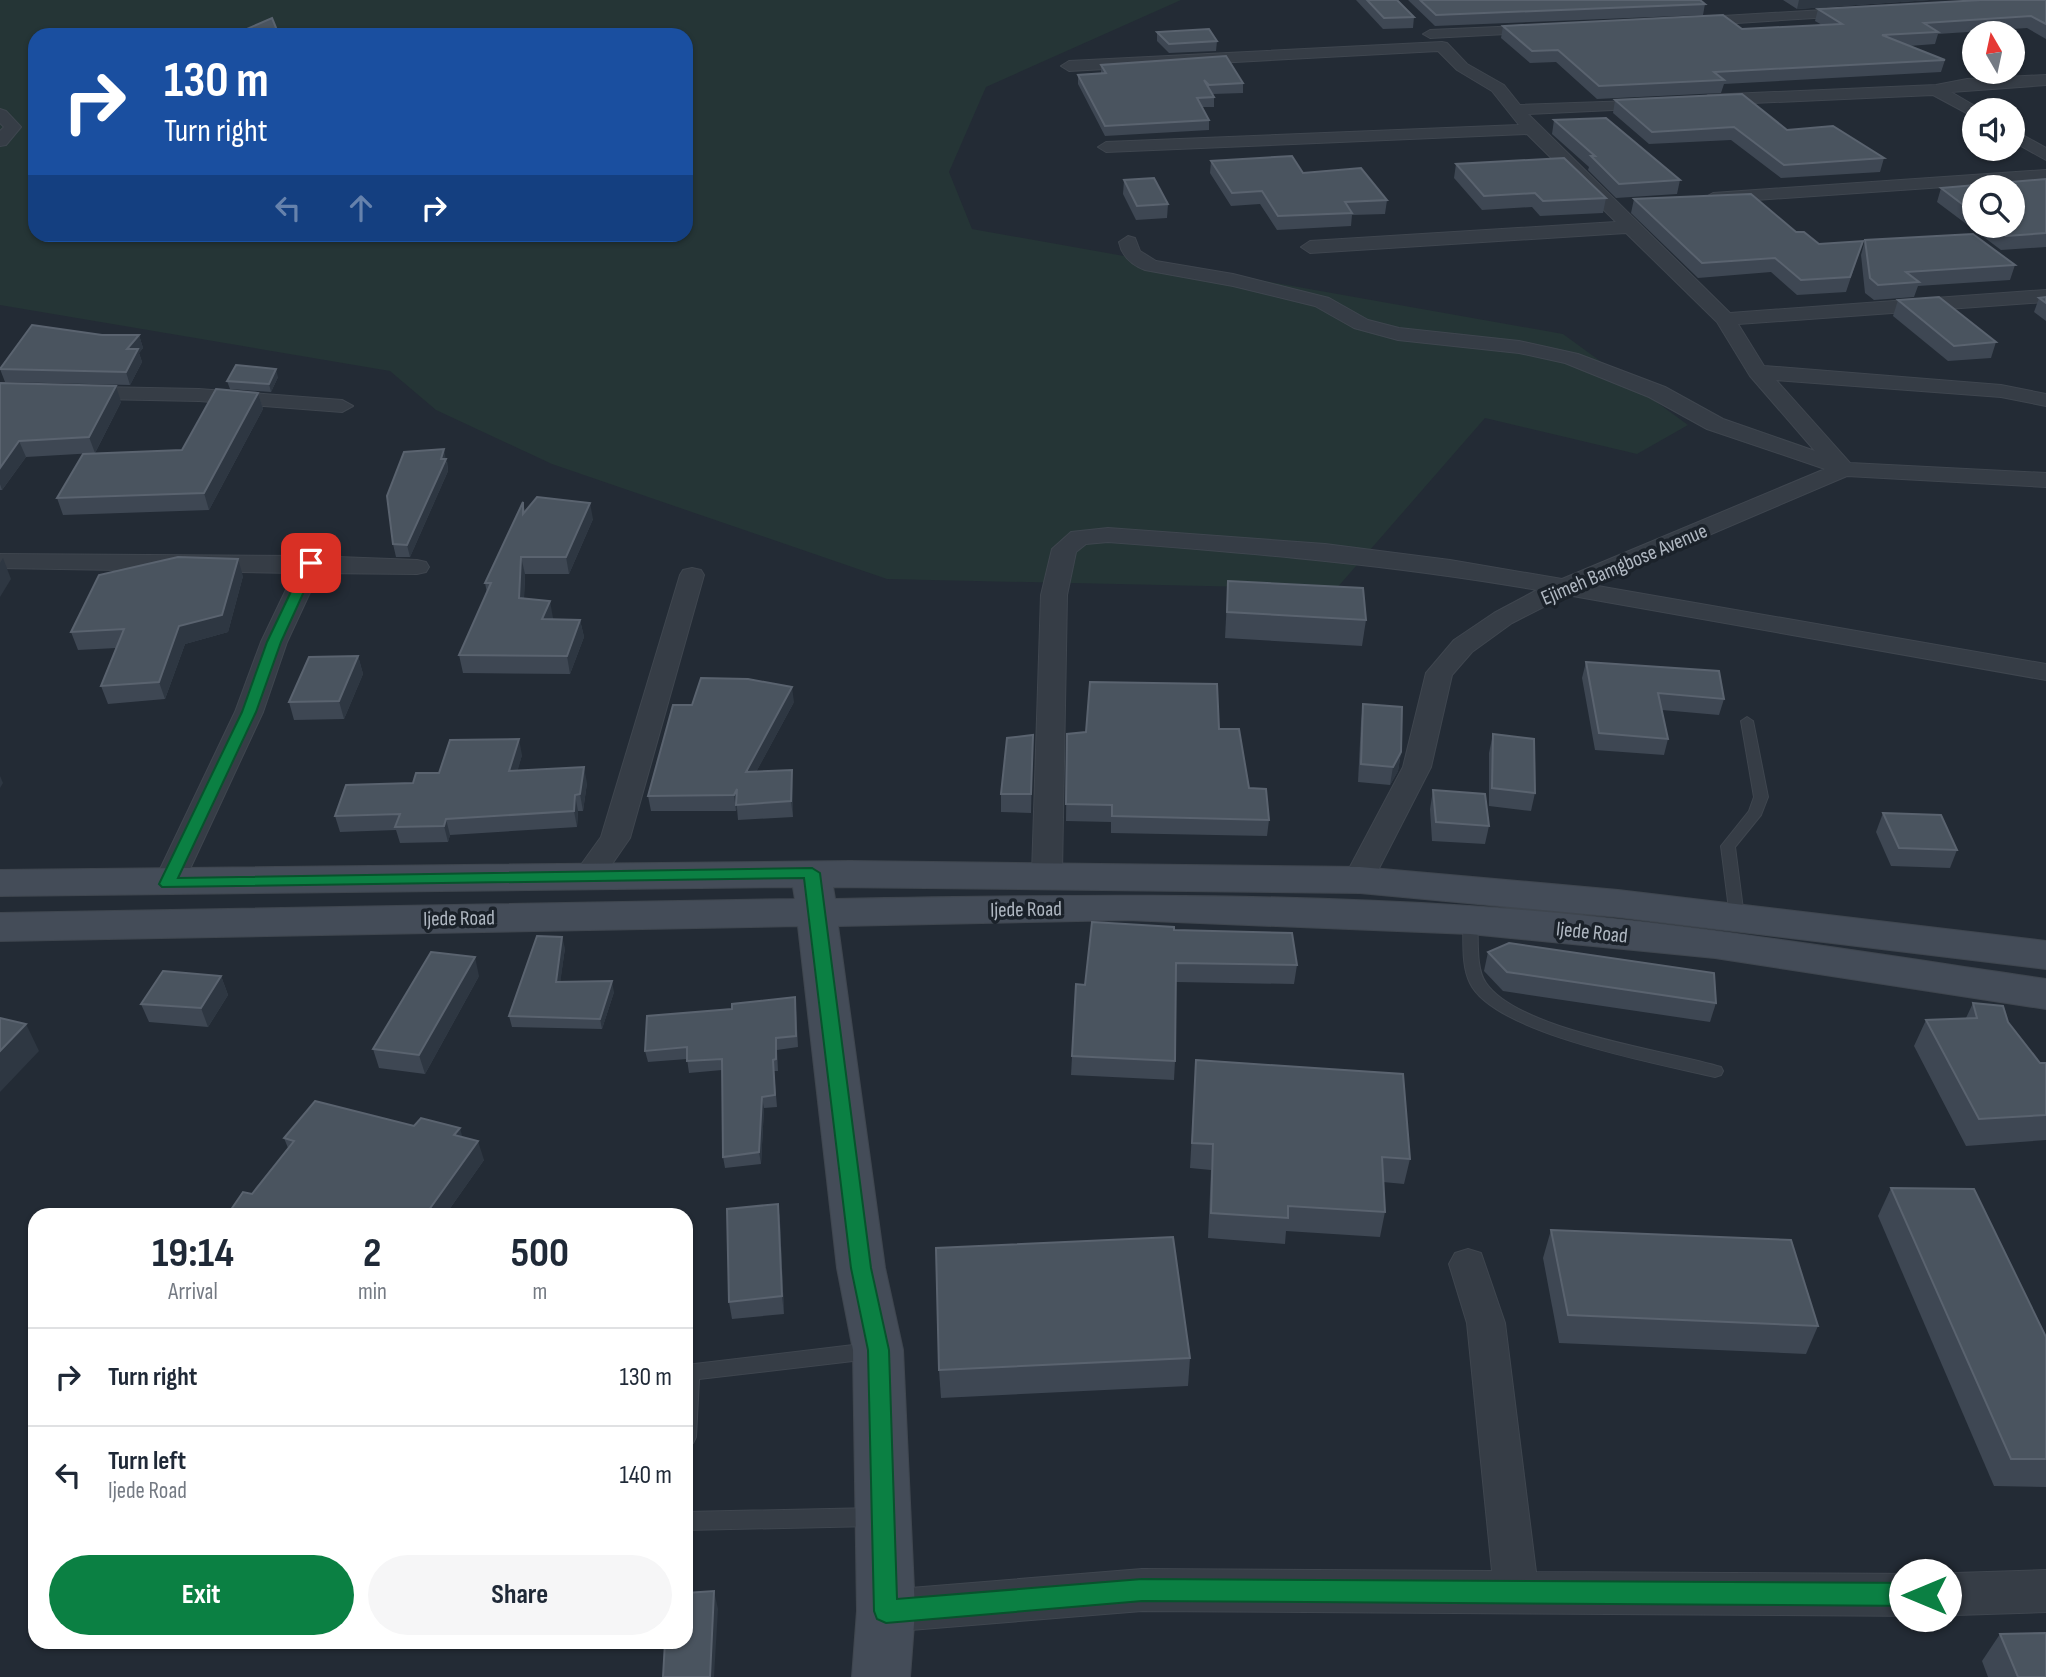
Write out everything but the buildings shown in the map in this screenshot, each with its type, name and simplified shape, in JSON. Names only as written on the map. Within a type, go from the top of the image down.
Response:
[{"type":"main road","name":"Ijede Road","points":[[0,927],[814,893],[1047,873],[1358,880],[1737,916],[2046,955]]},
{"type":"main road","name":"Ijede Road","points":[[0,883],[168,884],[588,876],[814,893],[1470,920],[1715,944],[2046,994]]},
{"type":"main road","points":[[814,893],[861,1268],[878,1350],[886,1611],[881,1677]]},
{"type":"street","points":[[1676,22],[1868,11]]},
{"type":"street","points":[[1069,66],[1431,35],[1553,28]]},
{"type":"street","points":[[1431,35],[1462,67],[1492,83],[1531,129],[1596,190],[1608,208],[1725,319],[1757,372],[1843,469]]},
{"type":"street","points":[[1517,110],[1936,90],[1967,84],[2046,80]]},
{"type":"street","points":[[1936,90],[1962,105]]},
{"type":"street","points":[[0,114],[13,127],[0,141]]},
{"type":"street","points":[[1106,147],[1531,129]]},
{"type":"street","points":[[2025,142],[2046,155]]},
{"type":"street","points":[[1699,200],[2046,175]]},
{"type":"street","points":[[1608,208],[1634,205]]},
{"type":"street","points":[[1310,247],[1630,227]]},
{"type":"street","points":[[1128,242],[1128,249],[1141,262],[1152,267],[1233,280],[1322,302],[1361,324],[1386,330],[1519,347],[1571,358],[1657,392],[1675,405],[1715,424],[1843,469]]},
{"type":"street","points":[[1725,319],[2046,296]]},
{"type":"street","points":[[1757,372],[1905,386],[2001,391],[2046,400]]},
{"type":"street","points":[[0,391],[200,395],[342,405]]},
{"type":"street","name":"Ejimeh Bamgbose Avenue","points":[[1358,880],[1417,767],[1439,673],[1463,646],[1503,618],[1568,586],[1843,469],[2046,480]]},
{"type":"street","points":[[1047,873],[1054,595],[1064,549],[1080,537],[1108,536],[1325,551],[1568,586],[1883,646],[2046,672]]},
{"type":"street","points":[[0,561],[311,563],[417,567]]},
{"type":"street","points":[[168,884],[249,712],[274,642],[311,563]]},
{"type":"street","points":[[588,876],[615,838],[692,575]]},
{"type":"street","points":[[1468,1264],[1486,1323],[1517,1591]]},
{"type":"street","points":[[886,1611],[1142,1590],[1925,1595],[2046,1591]]},
{"type":"lane","points":[[1737,916],[1728,846],[1756,811],[1761,797],[1747,721]]},
{"type":"lane","points":[[1470,920],[1477,984],[1493,1004],[1533,1024],[1715,1071]]},
{"type":"lane","points":[[693,1372],[878,1350]]},
{"type":"lane","points":[[693,1521],[885,1517]]},
{"type":"shaded area","points":[[0,0],[1181,0],[986,87],[949,172],[972,229],[1563,334],[1688,425],[1637,454],[1485,418],[1336,589],[887,579],[552,464],[436,410],[390,371],[0,305]]},
{"type":"route","points":[[311,563],[274,642],[249,712],[168,884],[812,873],[861,1268],[878,1350],[886,1611],[1142,1590],[1925,1595]]}]
